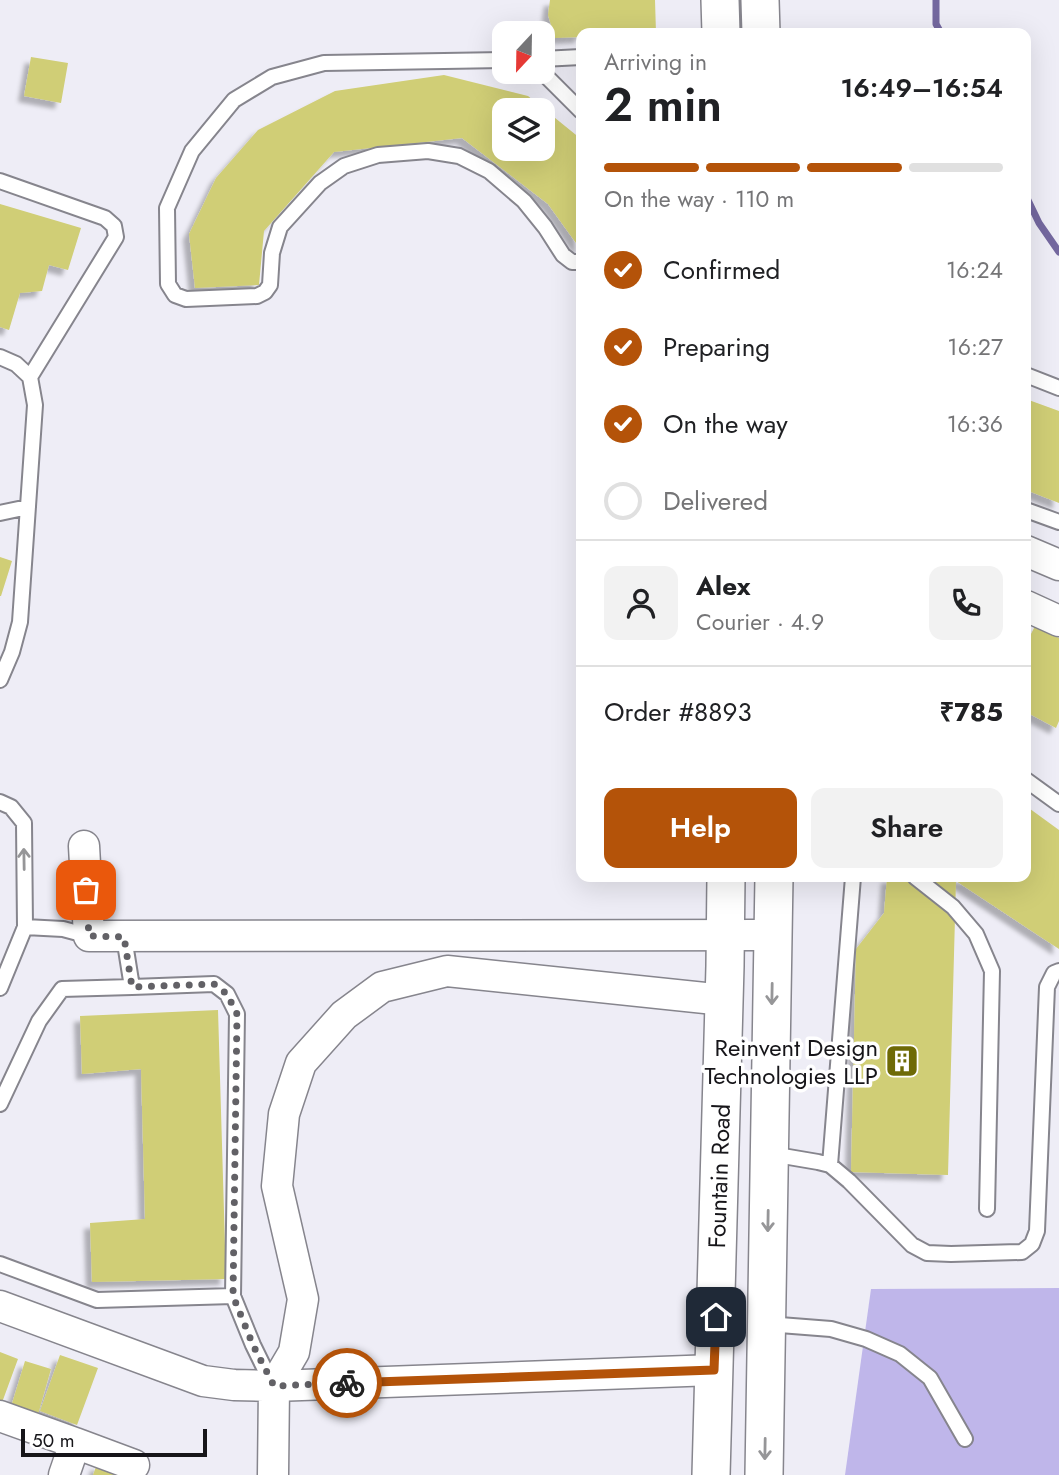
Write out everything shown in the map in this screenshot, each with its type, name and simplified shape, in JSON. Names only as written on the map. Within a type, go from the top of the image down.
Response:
[{"type":"street","points":[[720,0],[721,28]]},
{"type":"street","points":[[760,0],[761,28]]},
{"type":"street","points":[[1031,553],[1059,565]]},
{"type":"street","points":[[1031,608],[1059,621]]},
{"type":"street","points":[[84,846],[89,936],[774,935]]},
{"type":"street","name":"Fountain Road","points":[[711,1475],[726,882]]},
{"type":"street","name":"Fountain Road","points":[[764,1475],[774,882]]},
{"type":"street","points":[[273,1475],[274,1386],[294,1352],[303,1299],[277,1186],[284,1114],[301,1063],[344,1015],[382,987],[447,971],[724,1000]]},
{"type":"street","points":[[0,1306],[203,1381],[234,1385],[274,1386],[714,1370]]},
{"type":"street","points":[[0,1416],[134,1465]]},
{"type":"street","points":[[64,1475],[75,1443]]},
{"type":"lane","points":[[555,58],[576,57]]},
{"type":"lane","points":[[492,60],[324,63],[272,77],[234,100],[192,150],[167,208],[168,284],[175,295],[186,299],[257,296],[265,292],[270,285],[272,253],[280,228],[320,183],[344,166],[378,155],[428,151],[458,156],[489,172],[523,201],[545,227],[563,255],[576,262]]},
{"type":"lane","points":[[554,84],[576,106]]},
{"type":"lane","points":[[0,181],[105,218],[114,226],[116,237],[30,377]]},
{"type":"lane","points":[[0,357],[16,364],[30,377],[35,405],[20,622],[12,652],[0,680]]},
{"type":"lane","points":[[1031,377],[1059,388]]},
{"type":"lane","points":[[0,513],[28,507]]},
{"type":"lane","points":[[1031,511],[1059,522]]},
{"type":"lane","points":[[1031,784],[1059,804]]},
{"type":"lane","points":[[0,802],[10,807],[24,822],[25,927],[0,988]]},
{"type":"lane","points":[[830,1165],[853,882]]},
{"type":"lane","points":[[921,882],[953,907],[976,934],[992,971],[987,1209]]},
{"type":"lane","points":[[25,927],[63,929],[89,936]]},
{"type":"lane","points":[[124,937],[132,987]]},
{"type":"lane","points":[[769,1154],[830,1165],[912,1245],[927,1253],[1022,1252],[1032,1244],[1037,1231],[1047,987],[1054,973],[1059,971]]},
{"type":"lane","points":[[0,1104],[39,1021],[62,989],[214,984],[227,994],[237,1014],[233,1296],[253,1345],[274,1386]]},
{"type":"lane","points":[[0,1264],[97,1300],[233,1296]]},
{"type":"lane","points":[[767,1324],[831,1329],[866,1339],[900,1354],[930,1378],[965,1439]]},
{"type":"shaded area","points":[[1059,1288],[1059,1475],[845,1475],[871,1289]]},
{"type":"building","points":[[550,0],[655,0],[656,28],[576,28],[576,37],[555,38],[555,21],[550,21]]},
{"type":"building","points":[[31,57],[68,63],[61,103],[24,96]]},
{"type":"building","points":[[444,75],[530,98],[492,98],[492,161],[555,161],[555,118],[576,135],[576,243],[548,204],[462,138],[334,152],[264,231],[259,285],[195,288],[189,234],[216,178],[258,130],[335,91]]},
{"type":"building","points":[[0,204],[81,228],[68,270],[49,265],[42,291],[20,293],[9,330],[0,327]]},
{"type":"building","points":[[1031,401],[1059,411],[1059,503],[1031,492]]},
{"type":"building","points":[[0,557],[12,561],[1,596],[0,596]]},
{"type":"building","points":[[1035,626],[1059,638],[1059,721],[1056,728],[1031,715],[1031,634]]},
{"type":"building","name":"Reinvent Design Technologies LLP","points":[[1031,810],[1059,830],[1059,949],[958,882],[1031,882]]},
{"type":"building","name":"Reinvent Design Technologies LLP","points":[[887,882],[956,882],[948,1175],[851,1172],[856,949],[884,913]]},
{"type":"building","points":[[218,1010],[226,1279],[92,1282],[90,1223],[145,1219],[141,1069],[82,1074],[80,1016]]},
{"type":"building","points":[[0,1352],[18,1359],[0,1408]]},
{"type":"building","points":[[60,1355],[98,1368],[77,1425],[40,1411]]},
{"type":"building","points":[[25,1361],[51,1369],[37,1418],[10,1410]]},
{"type":"building","points":[[97,1464],[129,1475],[93,1475]]},
{"type":"waterway","points":[[936,0],[938,28]]},
{"type":"waterway","points":[[1031,206],[1059,252]]},
{"type":"way so far","points":[[86,890],[89,936],[124,937],[132,987],[214,984],[227,994],[237,1014],[233,1296],[253,1345],[274,1386],[347,1383]]},
{"type":"place","name":"Reinvent Design Technologies LLP","points":[[902,1061]]},
{"type":"route","points":[[347,1383],[714,1370],[716,1317]]}]
